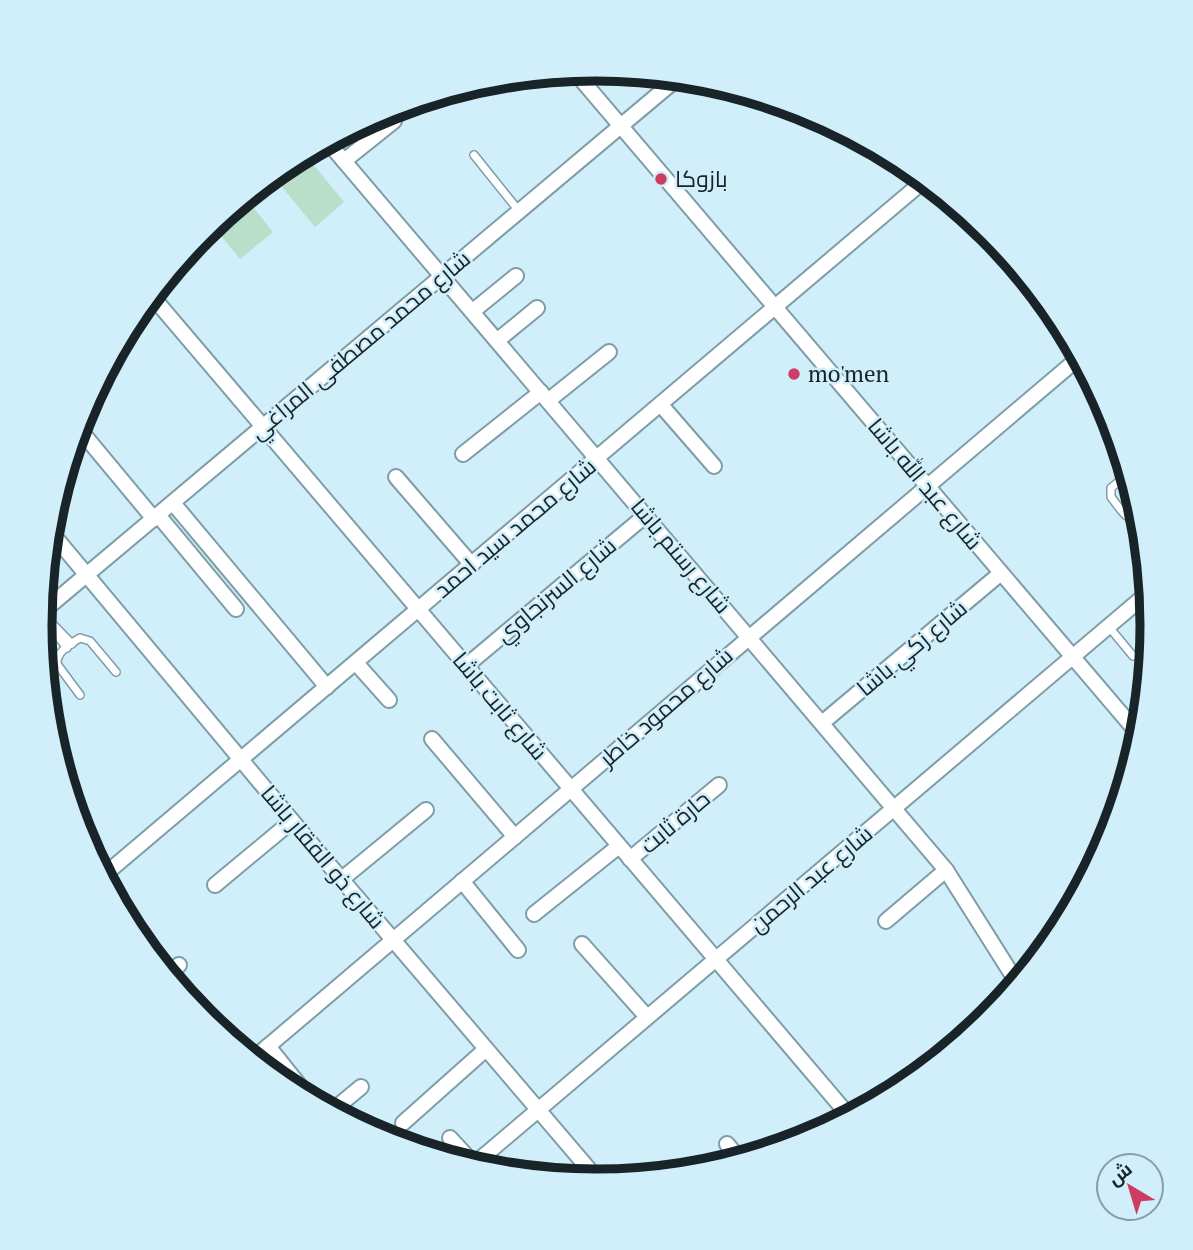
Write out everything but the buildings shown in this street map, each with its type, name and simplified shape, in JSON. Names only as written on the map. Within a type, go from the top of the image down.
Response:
[{"type":"street","name":"شارع عبد الله باشا","points":[[583,81],[1131,725]]},
{"type":"street","name":"شارع محمد مصطفى المراغي","points":[[53,604],[668,86]]},
{"type":"street","points":[[344,161],[394,121]]},
{"type":"street","name":"شارع رستم باشا","points":[[334,149],[946,870],[1013,976]]},
{"type":"street","name":"شارع محمد سيد احمد","points":[[111,869],[918,186]]},
{"type":"street","points":[[473,311],[516,276]]},
{"type":"street","name":"شارع ثابت باشا","points":[[158,303],[844,1109]]},
{"type":"street","points":[[498,340],[537,307]]},
{"type":"street","points":[[463,454],[609,352]]},
{"type":"street","name":"شارع محمود خاطر","points":[[260,1053],[1073,363]]},
{"type":"street","points":[[661,405],[714,466]]},
{"type":"street","points":[[86,437],[236,609]]},
{"type":"street","points":[[396,477],[472,565]]},
{"type":"street","points":[[173,502],[327,687]]},
{"type":"street","name":"شارع السرنجاوي","points":[[466,666],[646,515]]},
{"type":"street","name":"شارع ذو الفقار باشا","points":[[59,542],[292,821],[589,1169]]},
{"type":"street","name":"شارع زكي باشا","points":[[822,723],[1001,573]]},
{"type":"street","name":"شارع عبد الرحمن","points":[[483,1157],[1139,600]]},
{"type":"street","points":[[356,663],[389,699]]},
{"type":"street","points":[[432,739],[515,836]]},
{"type":"street","name":"حارة ثابت","points":[[630,859],[719,785]]},
{"type":"street","points":[[342,878],[426,810]]},
{"type":"street","points":[[215,885],[292,821]]},
{"type":"street","points":[[534,914],[619,846]]},
{"type":"street","points":[[887,921],[946,870]]},
{"type":"street","points":[[462,881],[518,950]]},
{"type":"street","points":[[582,944],[647,1017]]},
{"type":"street","points":[[175,968],[179,965]]},
{"type":"street","points":[[268,1046],[291,1075]]},
{"type":"street","points":[[403,1122],[486,1049]]},
{"type":"street","points":[[340,1104],[361,1087]]},
{"type":"street","points":[[450,1138],[467,1153]]},
{"type":"street","points":[[727,1144],[733,1151]]},
{"type":"lane","points":[[474,155],[519,211]]},
{"type":"lane","points":[[1121,480],[1111,488],[1111,497],[1130,520]]},
{"type":"lane","points":[[52,626],[56,634],[69,646]]},
{"type":"lane","points":[[1109,626],[1133,656]]},
{"type":"lane","points":[[80,695],[57,664],[59,654],[80,638],[90,641],[116,672]]},
{"type":"green space","points":[[312,162],[344,202],[315,227],[279,183]]},
{"type":"green space","points":[[251,205],[273,232],[240,259],[219,234]]},
{"type":"place","name":"بازوكا","points":[[661,179]]},
{"type":"place","name":"mo'men","points":[[794,374]]}]
